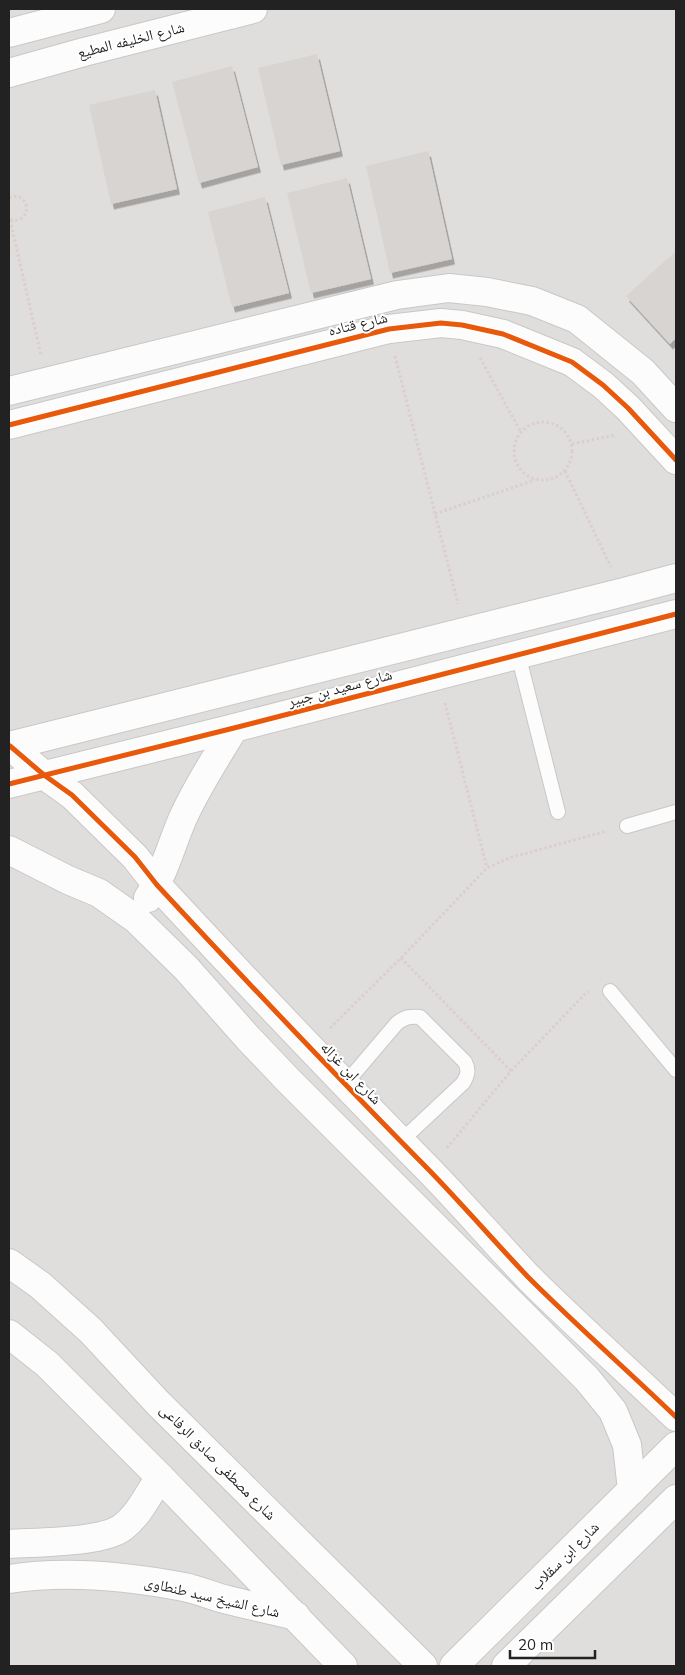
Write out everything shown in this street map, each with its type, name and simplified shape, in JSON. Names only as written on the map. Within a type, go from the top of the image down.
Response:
[{"type":"street","points":[[9,33],[101,9]]},
{"type":"street","name":"شارع الخليفه المطيع","points":[[9,74],[84,52],[253,9]]},
{"type":"street","name":"شارع قتاده","points":[[9,391],[397,296],[449,288],[487,292],[532,301],[577,319],[643,372],[676,408]]},
{"type":"street","name":"شارع قتاده","points":[[9,425],[389,329],[441,323],[462,325],[503,334],[572,362],[603,385],[648,429],[676,460]]},
{"type":"street","name":"شارع سعيد بن جبير","points":[[9,746],[676,578]]},
{"type":"street","name":"شارع سعيد بن جبير","points":[[9,784],[676,614]]},
{"type":"street","points":[[136,919],[157,885],[195,792],[234,728]]},
{"type":"street","name":"شارع ابن غزاله","points":[[9,746],[72,794],[135,857],[157,885],[310,1048],[429,1170],[529,1278],[676,1417]]},
{"type":"street","points":[[9,850],[99,894],[136,919],[186,968],[288,1080],[587,1379],[613,1412],[628,1445],[632,1490]]},
{"type":"street","name":"شارع مصطفى صادق الرفاعى","points":[[9,1263],[40,1285],[91,1331],[158,1402],[424,1666]]},
{"type":"street","points":[[9,1334],[47,1364],[160,1477],[343,1666]]},
{"type":"street","name":"شارع ابن سقلاب","points":[[454,1666],[676,1446]]},
{"type":"street","points":[[9,1544],[84,1539],[108,1534],[122,1528],[132,1519],[160,1477]]},
{"type":"street","points":[[506,1666],[676,1500]]},
{"type":"street","name":"شارع الشيخ سيد طنطاوى","points":[[9,1579],[59,1575],[100,1576],[147,1581],[186,1588],[296,1616]]},
{"type":"lane","points":[[518,654],[558,812]]},
{"type":"lane","points":[[627,826],[676,812]]},
{"type":"lane","points":[[610,991],[676,1070]]},
{"type":"lane","points":[[346,1083],[397,1023],[411,1016],[420,1017],[466,1062],[468,1069],[467,1077],[463,1083],[400,1142]]},
{"type":"path","points":[[9,198],[13,196],[20,197],[25,201],[27,207],[26,214],[22,218],[16,221],[9,220],[47,382]]},
{"type":"path","points":[[462,325],[521,432]]},
{"type":"path","points":[[389,329],[465,632]]},
{"type":"path","points":[[435,514],[536,480],[556,478],[565,471],[573,454],[569,436],[555,424],[537,422],[528,426],[516,440],[515,460],[526,475],[536,480]]},
{"type":"path","points":[[572,444],[648,429]]},
{"type":"path","points":[[565,471],[624,592]]},
{"type":"path","points":[[438,675],[487,868]]},
{"type":"path","points":[[310,1048],[401,958],[487,868],[509,858],[627,826]]},
{"type":"path","points":[[401,958],[511,1071]]},
{"type":"path","points":[[429,1170],[511,1071],[586,994],[593,990],[602,989],[610,991]]},
{"type":"shaded area","points":[[9,9],[676,9],[676,1666],[9,1666]]},
{"type":"building","points":[[317,54],[340,151],[281,165],[258,68]]},
{"type":"building","points":[[232,66],[258,167],[199,183],[172,82]]},
{"type":"building","points":[[155,90],[177,189],[111,204],[89,105]]},
{"type":"building","points":[[428,151],[452,259],[390,273],[366,166]]},
{"type":"building","points":[[347,178],[371,279],[311,293],[287,193]]},
{"type":"building","points":[[265,197],[289,293],[232,307],[208,212]]},
{"type":"building","points":[[676,251],[676,338],[670,344],[626,296]]},
{"type":"cycle path","points":[[9,425],[389,329],[441,323],[462,325],[503,334],[572,362],[603,385],[628,408],[676,460]]},
{"type":"cycle path","points":[[9,784],[676,614]]},
{"type":"cycle path","points":[[10,746],[44,775],[72,795],[135,857],[157,885],[224,957],[325,1064],[441,1182],[528,1277],[676,1417]]}]
